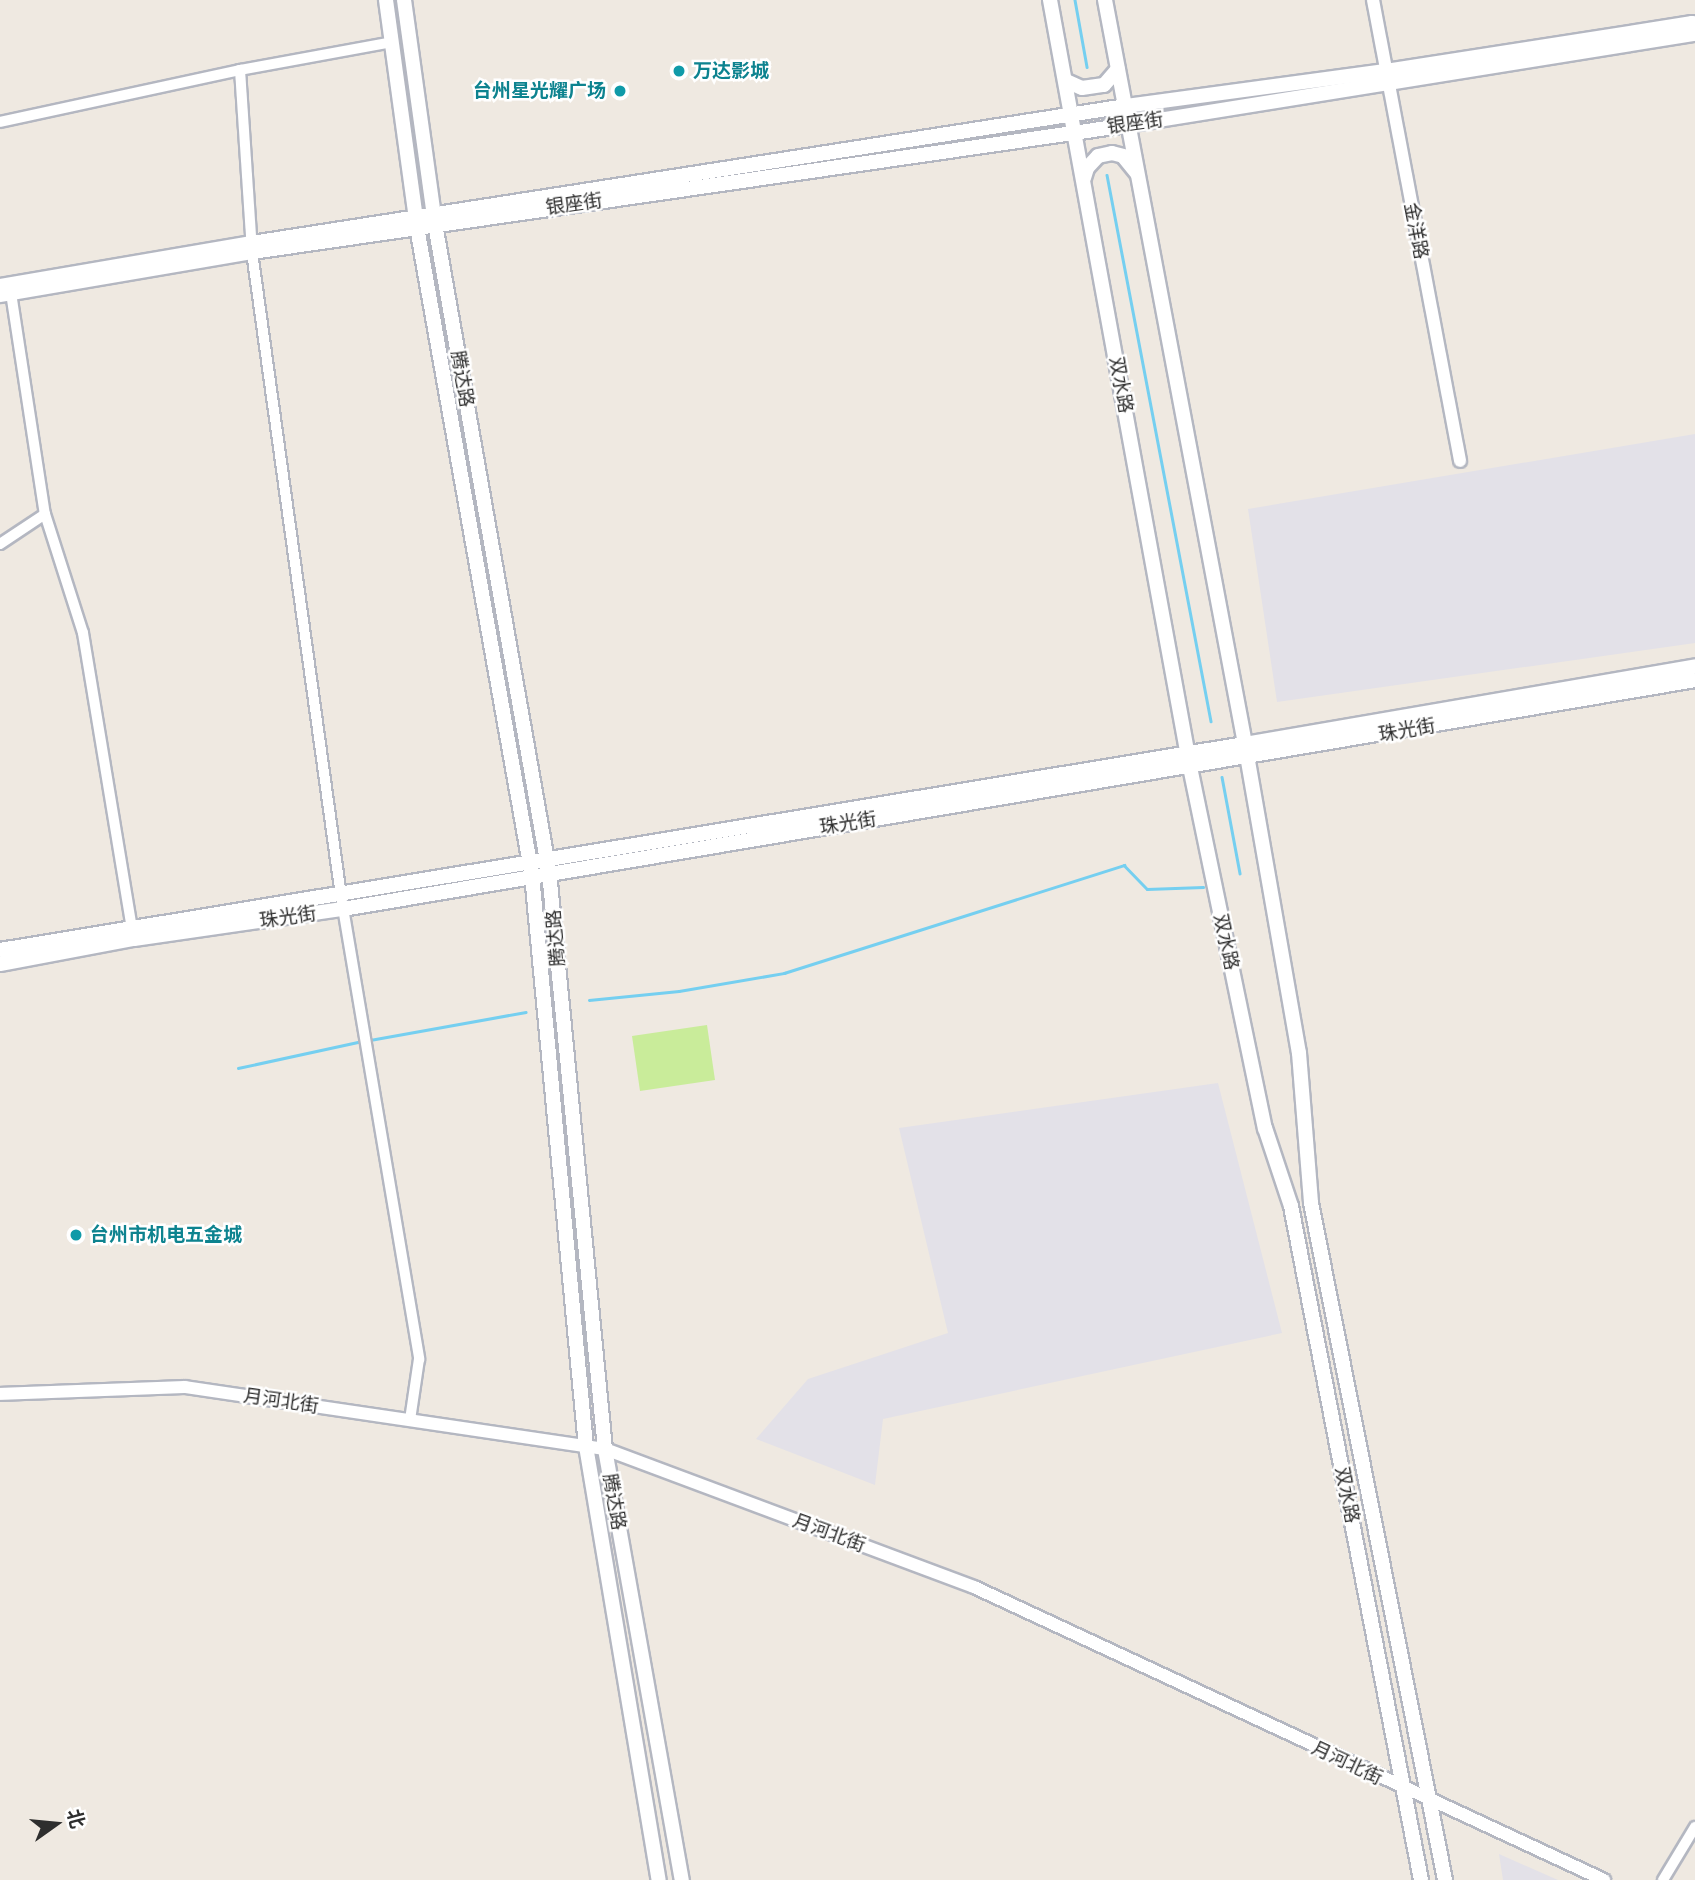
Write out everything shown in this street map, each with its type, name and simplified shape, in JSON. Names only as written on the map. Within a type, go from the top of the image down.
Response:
[{"type":"main road","name":"腾达路","points":[[386,0],[416,222],[531,869],[586,1446],[659,1880]]},
{"type":"main road","name":"腾达路","points":[[404,0],[434,220],[548,865],[605,1449],[682,1880]]},
{"type":"main road","name":"双水路","points":[[1050,0],[1189,760],[1265,1128],[1291,1206],[1421,1880]]},
{"type":"main road","name":"双水路","points":[[1105,0],[1247,751],[1299,1052],[1311,1203],[1445,1880]]},
{"type":"main road","name":"银座街","points":[[4,291],[252,247],[1074,124],[1128,125],[1387,76],[1692,23],[1693,34],[1387,76],[1126,106],[1074,124]]},
{"type":"main road","points":[[1066,81],[1082,88],[1104,85],[1118,69]]},
{"type":"main road","points":[[1084,178],[1087,168],[1098,156],[1112,153],[1123,156],[1138,174]]},
{"type":"main road","name":"珠光街","points":[[1247,751],[1695,666]]},
{"type":"main road","name":"珠光街","points":[[0,964],[548,865],[1695,680]]},
{"type":"main road","name":"珠光街","points":[[0,950],[132,928],[342,903]]},
{"type":"street","name":"金洋路","points":[[1373,0],[1460,461]]},
{"type":"street","points":[[0,122],[392,42]]},
{"type":"street","points":[[240,71],[252,247],[342,903],[419,1359],[410,1420]]},
{"type":"street","points":[[4,291],[45,514],[83,633],[132,928]]},
{"type":"street","points":[[0,544],[45,514]]},
{"type":"street","name":"月河北街","points":[[0,1394],[185,1387],[605,1449],[974,1587],[1403,1789],[1604,1880]]},
{"type":"street","points":[[1663,1880],[1695,1826]]},
{"type":"shaded area","points":[[1695,434],[1695,643],[1277,702],[1248,509]]},
{"type":"shaded area","points":[[1218,1083],[1282,1333],[883,1419],[875,1485],[756,1439],[808,1379],[948,1333],[899,1128]]},
{"type":"shaded area","points":[[1499,1854],[1558,1880],[1503,1880]]},
{"type":"green space","points":[[707,1025],[715,1080],[640,1091],[632,1036]]},
{"type":"waterway","points":[[1075,0],[1087,67]]},
{"type":"waterway","points":[[1107,175],[1211,721]]},
{"type":"waterway","points":[[1222,777],[1240,873]]},
{"type":"waterway","points":[[589,1000],[679,991],[784,973],[1124,865],[1147,889],[1203,887]]},
{"type":"waterway","points":[[370,1040],[525,1012]]},
{"type":"waterway","points":[[238,1068],[363,1041]]},
{"type":"place","name":"万达影城","points":[[679,71]]},
{"type":"place","name":"台州星光耀广场","points":[[620,91]]},
{"type":"place","name":"台州市机电五金城","points":[[76,1235]]}]
